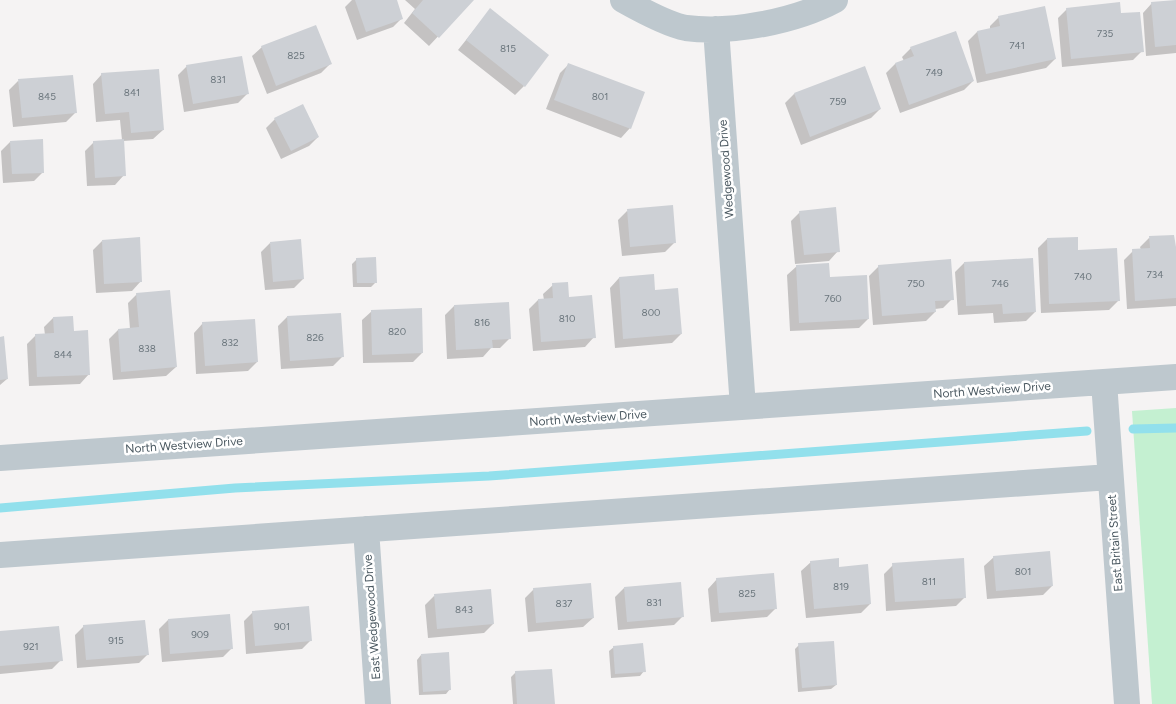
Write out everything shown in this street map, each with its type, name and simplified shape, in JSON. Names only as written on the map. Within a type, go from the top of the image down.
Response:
[{"type":"street","points":[[623,0],[685,28],[716,29],[775,22],[822,7],[835,0]]},
{"type":"street","name":"Wedgewood Drive","points":[[716,29],[743,407]]},
{"type":"street","name":"North Westview Drive","points":[[0,458],[1176,377]]},
{"type":"street","name":"East Britain Street","points":[[1104,382],[1127,704]]},
{"type":"street","points":[[0,555],[1110,477]]},
{"type":"street","name":"East Wedgewood Drive","points":[[366,529],[378,704]]},
{"type":"green space","points":[[1176,408],[1176,704],[1152,704],[1132,411]]},
{"type":"building","points":[[355,0],[397,0],[403,19],[366,32]]},
{"type":"building","points":[[423,0],[474,0],[439,38],[412,13]]},
{"type":"building","points":[[1176,0],[1176,45],[1155,47],[1151,2]]},
{"type":"building","points":[[1120,2],[1121,13],[1140,12],[1144,52],[1071,59],[1066,8]]},
{"type":"building","points":[[1045,6],[1056,59],[986,74],[977,31],[1000,26],[998,16]]},
{"type":"building","points":[[490,8],[549,55],[525,87],[466,40]]},
{"type":"building","points":[[316,25],[332,64],[276,86],[261,46]]},
{"type":"building","points":[[956,31],[974,81],[909,105],[895,63],[914,56],[910,47]]},
{"type":"building","points":[[242,56],[249,94],[193,104],[186,65]]},
{"type":"building","points":[[568,63],[645,92],[631,129],[554,100]]},
{"type":"building","points":[[865,66],[881,109],[810,137],[794,93]]},
{"type":"building","points":[[159,69],[164,130],[131,133],[129,112],[105,114],[101,73]]},
{"type":"building","points":[[73,75],[77,113],[22,118],[18,79]]},
{"type":"building","points":[[303,104],[319,137],[291,151],[274,118]]},
{"type":"building","points":[[43,139],[44,173],[12,174],[10,141]]},
{"type":"building","points":[[124,139],[126,176],[95,178],[93,141]]},
{"type":"building","points":[[673,205],[676,243],[630,247],[627,209]]},
{"type":"building","points":[[836,207],[840,252],[804,255],[799,211]]},
{"type":"building","points":[[1174,235],[1176,247],[1176,298],[1135,301],[1132,249],[1150,248],[1149,236]]},
{"type":"building","points":[[140,237],[142,282],[104,284],[102,240]]},
{"type":"building","points":[[1078,237],[1078,250],[1117,248],[1120,301],[1049,304],[1047,238]]},
{"type":"building","points":[[301,239],[304,279],[273,282],[270,242]]},
{"type":"building","points":[[376,257],[377,283],[357,283],[356,258]]},
{"type":"building","points":[[1033,258],[1036,312],[1003,314],[1002,304],[966,306],[964,262]]},
{"type":"building","points":[[951,259],[954,300],[935,301],[936,312],[882,316],[878,265]]},
{"type":"building","points":[[829,263],[830,277],[867,275],[869,319],[799,323],[796,265]]},
{"type":"building","points":[[654,274],[655,290],[678,288],[682,334],[623,339],[619,277]]},
{"type":"building","points":[[568,282],[569,297],[592,295],[596,338],[541,342],[538,299],[553,298],[552,283]]},
{"type":"building","points":[[170,290],[177,367],[121,372],[118,329],[139,327],[136,293]]},
{"type":"building","points":[[509,302],[511,339],[492,340],[493,348],[456,350],[454,305]]},
{"type":"building","points":[[422,308],[423,353],[372,355],[371,310]]},
{"type":"building","points":[[341,313],[344,357],[290,361],[287,316]]},
{"type":"building","points":[[73,316],[74,331],[88,330],[90,375],[37,377],[35,334],[54,333],[53,317]]},
{"type":"building","points":[[255,319],[258,362],[205,366],[202,322]]},
{"type":"building","points":[[4,336],[8,379],[0,380],[0,337]]},
{"type":"building","points":[[1050,551],[1053,586],[996,591],[993,556]]},
{"type":"building","points":[[839,558],[839,567],[868,564],[871,604],[814,609],[810,561]]},
{"type":"building","points":[[964,558],[966,598],[895,602],[892,563]]},
{"type":"building","points":[[774,573],[777,609],[719,613],[716,578]]},
{"type":"building","points":[[681,582],[684,617],[627,622],[624,587]]},
{"type":"building","points":[[591,583],[594,618],[536,623],[533,588]]},
{"type":"building","points":[[491,589],[494,624],[437,629],[434,594]]},
{"type":"building","points":[[309,606],[312,641],[255,646],[252,611]]},
{"type":"building","points":[[230,614],[233,649],[170,654],[168,619]]},
{"type":"building","points":[[145,620],[149,655],[86,660],[83,625]]},
{"type":"building","points":[[59,626],[63,661],[0,666],[0,631]]},
{"type":"building","points":[[834,641],[837,685],[802,688],[798,643]]},
{"type":"building","points":[[643,643],[646,672],[615,674],[613,646]]},
{"type":"building","points":[[449,652],[451,690],[423,692],[421,654]]},
{"type":"building","points":[[552,669],[555,704],[517,704],[515,671]]},
{"type":"waterway","points":[[1133,429],[1176,428]]},
{"type":"waterway","points":[[0,508],[235,488],[489,476],[1087,431]]}]
